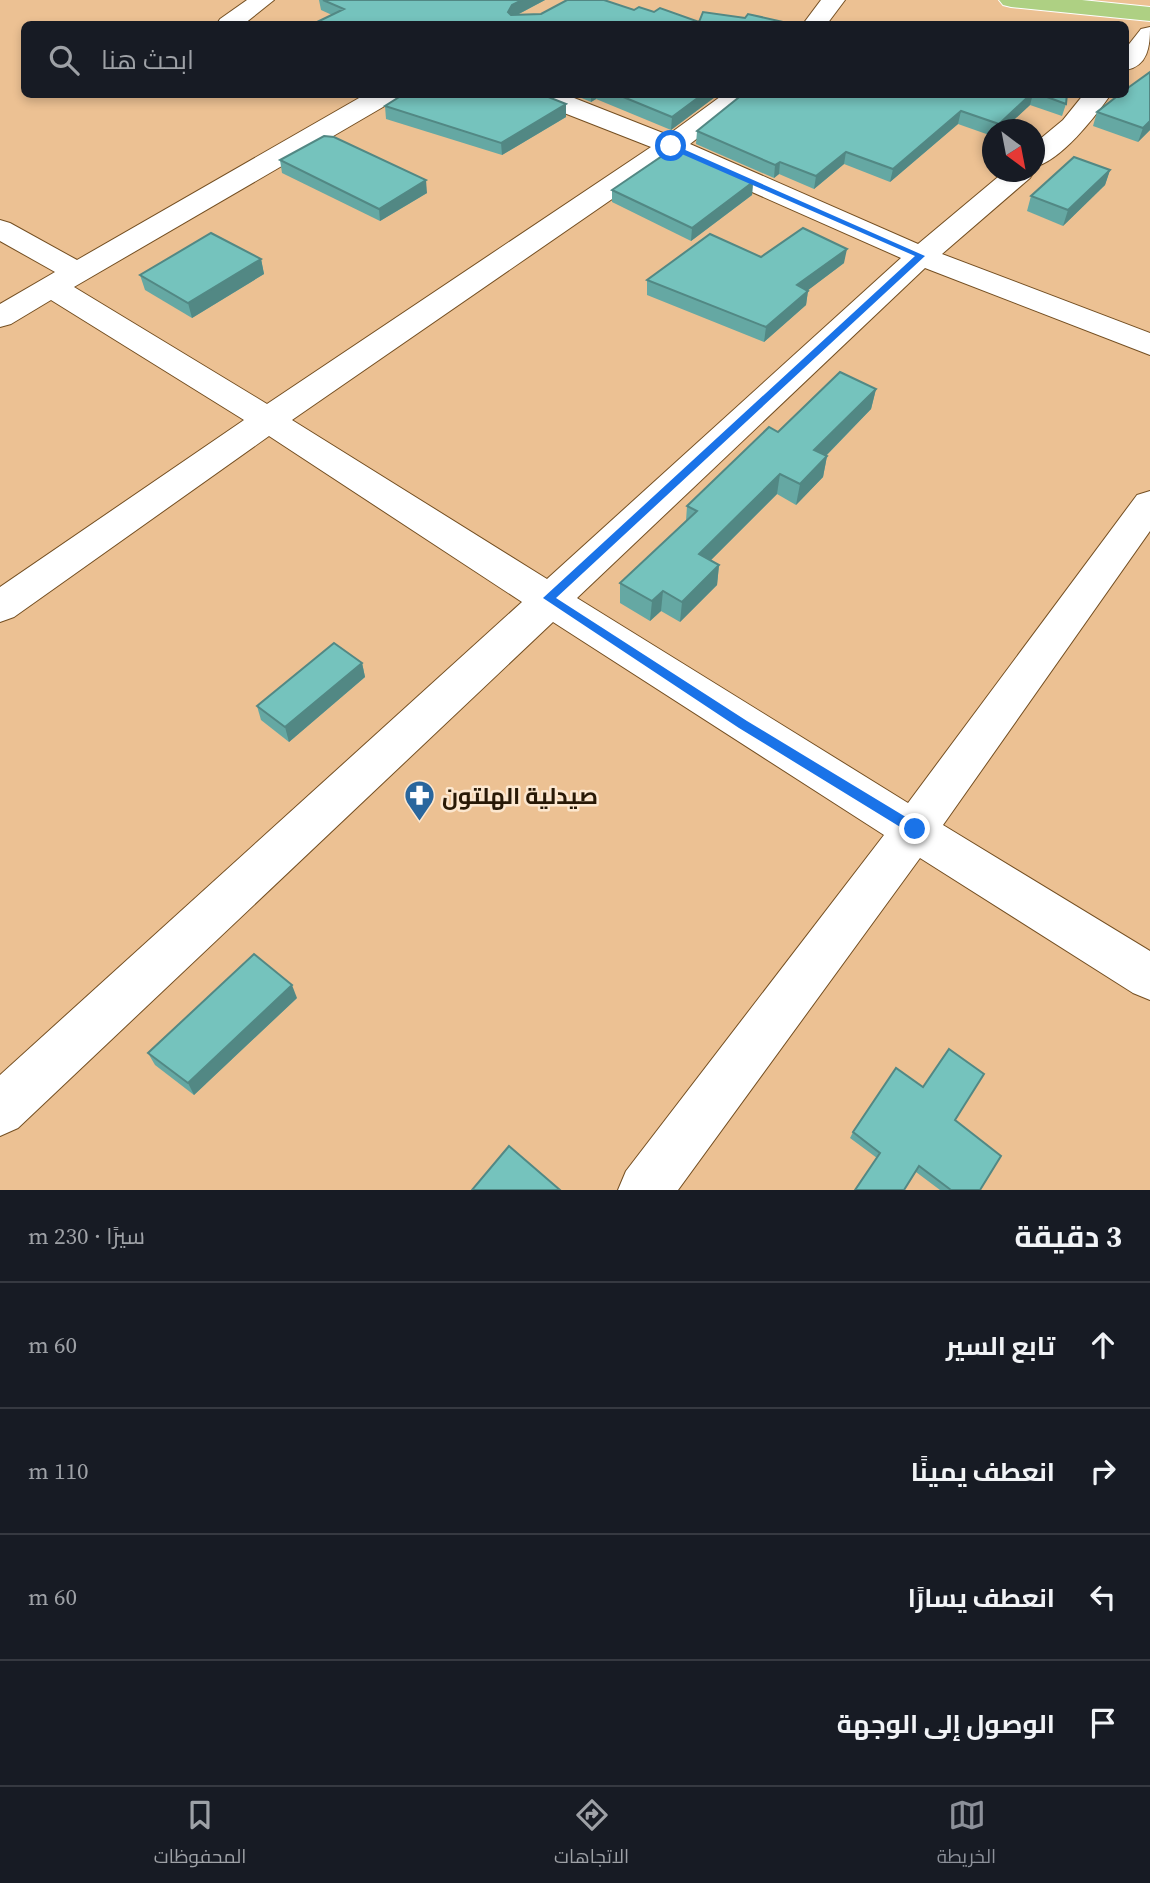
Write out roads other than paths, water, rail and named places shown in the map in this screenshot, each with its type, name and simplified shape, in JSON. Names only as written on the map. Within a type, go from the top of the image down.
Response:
[{"type":"highway","points":[[1011,0],[1150,13]]},
{"type":"street","points":[[233,21],[262,0]]},
{"type":"street","points":[[817,21],[832,0]]},
{"type":"street","points":[[1129,58],[1150,34]]},
{"type":"street","points":[[0,317],[379,98]]},
{"type":"street","points":[[550,98],[671,146],[921,256],[1150,345]]},
{"type":"street","points":[[0,607],[268,420],[671,146],[736,98]]},
{"type":"street","points":[[1045,150],[1072,127],[1095,98]]},
{"type":"street","points":[[0,1110],[548,598],[921,256],[1008,182]]},
{"type":"street","points":[[0,229],[65,280],[268,420],[743,724],[1150,976]]},
{"type":"street","points":[[645,1190],[915,829],[1150,504]]},
{"type":"place","name":"صيدلية الهلتون","points":[[419,823]]}]
